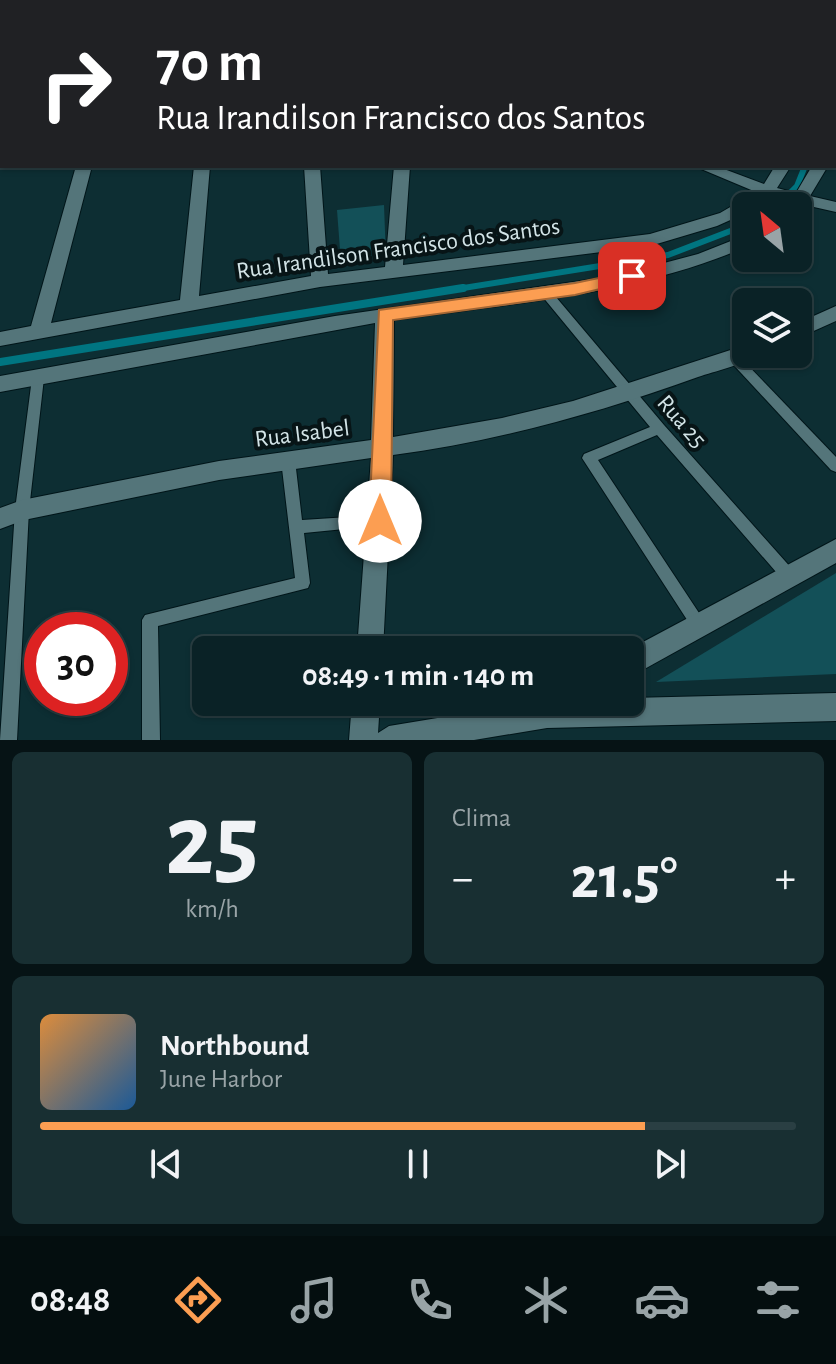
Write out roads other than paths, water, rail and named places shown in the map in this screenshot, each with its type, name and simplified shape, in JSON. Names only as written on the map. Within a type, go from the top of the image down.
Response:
[{"type":"street","points":[[39,331],[83,168]]},
{"type":"street","points":[[189,305],[202,168]]},
{"type":"street","points":[[312,168],[320,281]]},
{"type":"street","points":[[393,273],[402,168]]},
{"type":"street","points":[[707,168],[767,191]]},
{"type":"street","name":"Rua Irandilson Francisco dos Santos","points":[[0,339],[320,281],[650,240],[702,226],[767,191],[782,168]]},
{"type":"street","points":[[803,192],[819,168]]},
{"type":"street","points":[[812,205],[836,207]]},
{"type":"street","points":[[0,384],[385,315],[546,293],[694,262],[732,247]]},
{"type":"street","points":[[812,324],[836,313]]},
{"type":"street","points":[[371,636],[380,521],[385,315]]},
{"type":"street","name":"Rua Isabel","points":[[0,519],[22,510],[186,476],[380,450],[562,413],[626,391],[655,385],[732,357]]},
{"type":"street","points":[[644,656],[836,550]]},
{"type":"street","points":[[644,708],[836,707]]},
{"type":"street","points":[[363,740],[365,716]]},
{"type":"street","points":[[389,740],[515,716]]},
{"type":"lane","name":"Rua 25","points":[[546,293],[626,391],[788,575]]},
{"type":"lane","points":[[752,368],[836,466]]},
{"type":"lane","points":[[8,740],[22,510],[38,378]]},
{"type":"lane","points":[[659,429],[589,458],[698,624]]},
{"type":"lane","points":[[151,740],[150,620],[303,583],[288,460]]},
{"type":"lane","points":[[298,527],[380,521]]},
{"type":"waterway","points":[[791,192],[804,168]]},
{"type":"waterway","points":[[451,290],[668,255],[732,230]]},
{"type":"waterway","points":[[0,362],[463,288]]}]
